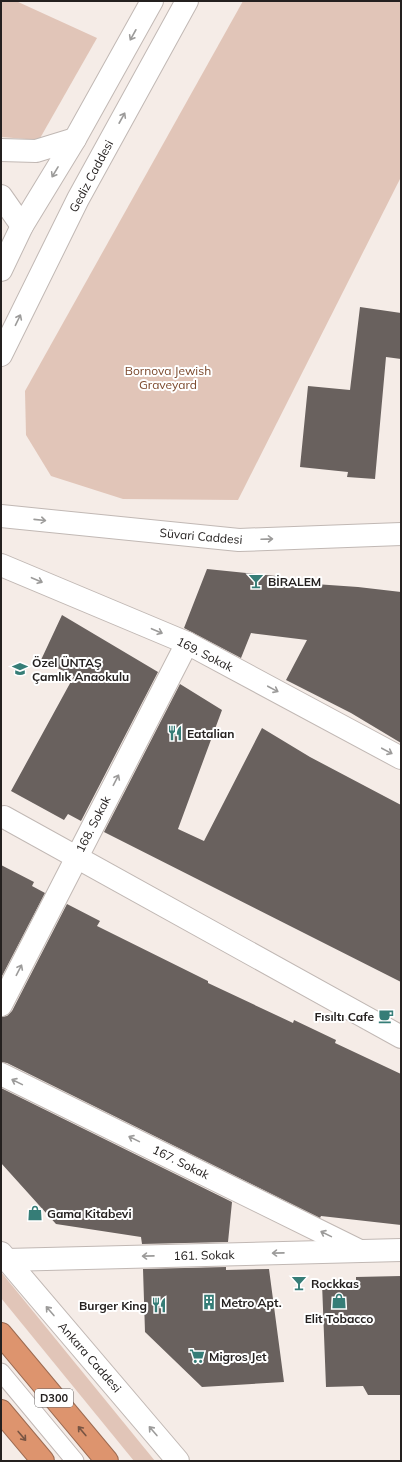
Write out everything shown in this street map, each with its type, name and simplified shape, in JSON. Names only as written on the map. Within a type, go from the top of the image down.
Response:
[{"type":"highway","name":"D300","points":[[1,1334],[107,1461]]},
{"type":"highway","points":[[1,1411],[42,1461]]},
{"type":"street","points":[[1,270],[22,226],[75,139],[152,1]]},
{"type":"street","name":"Gediz Caddesi","points":[[1,356],[78,199],[187,1]]},
{"type":"street","points":[[1,150],[36,151],[75,139]]},
{"type":"street","points":[[1,196],[22,226]]},
{"type":"street","name":"Süvari Caddesi","points":[[1,516],[239,540],[401,534]]},
{"type":"street","name":"169. Sokak","points":[[1,565],[187,643],[401,758]]},
{"type":"street","name":"168. Sokak","points":[[1,1005],[76,856],[187,643]]},
{"type":"street","points":[[4,817],[401,1037]]},
{"type":"street","name":"167. Sokak","points":[[1,1074],[360,1251]]},
{"type":"street","name":"161. Sokak","points":[[4,1256],[401,1250]]},
{"type":"street","name":"Ankara Caddesi","points":[[4,1256],[178,1461]]},
{"type":"lane","points":[[1,1372],[75,1461]]},
{"type":"green space","points":[[1,1],[16,1],[97,38],[39,140],[1,137]]},
{"type":"green space","name":"Bornova Jewish Graveyard","points":[[243,1],[401,1],[401,177],[238,500],[123,499],[51,476],[26,435],[25,391]]},
{"type":"green space","points":[[1,1272],[155,1461],[134,1461],[1,1298]]},
{"type":"building","points":[[360,307],[401,313],[401,359],[386,357],[375,479],[347,477],[348,472],[300,467],[308,386],[350,390]]},
{"type":"building","points":[[207,569],[286,577],[286,582],[358,587],[401,592],[401,743],[351,713],[286,680],[307,640],[251,633],[241,658],[184,628]]},
{"type":"building","points":[[62,615],[158,672],[81,821],[68,814],[64,820],[11,791],[74,676],[41,660]]},
{"type":"building","points":[[180,684],[222,710],[178,829],[204,841],[262,728],[310,757],[401,805],[401,982],[104,832]]},
{"type":"building","points":[[1,865],[34,882],[32,886],[45,893],[1,978]]},
{"type":"building","points":[[67,904],[100,921],[97,926],[208,981],[208,983],[293,1023],[294,1020],[336,1040],[335,1043],[401,1074],[401,1225],[321,1216],[320,1218],[7,1063],[1,1062],[1,1017],[7,1016],[12,1011]]},
{"type":"building","points":[[1,1088],[232,1202],[228,1242],[142,1244],[141,1237],[56,1224],[1,1163]]},
{"type":"building","name":"Metro Apt.","points":[[226,1267],[226,1270],[269,1269],[284,1382],[202,1387],[145,1332],[143,1269]]},
{"type":"building","points":[[401,1276],[401,1395],[368,1395],[363,1386],[326,1387],[322,1283],[356,1281],[356,1277]]},
{"type":"place","name":"BİRALEM","points":[[256,581]]},
{"type":"place","name":"Özel ÜNTAŞ Çamlık Anaokulu","points":[[20,669]]},
{"type":"place","name":"Eatalian","points":[[175,733]]},
{"type":"place","name":"Fısıltı Cafe","points":[[386,1016]]},
{"type":"place","name":"Gama Kitabevi","points":[[35,1213]]},
{"type":"place","name":"Rockkas","points":[[299,1283]]},
{"type":"place","name":"Elit Tobacco","points":[[339,1301]]},
{"type":"place","name":"Metro Apt.","points":[[209,1302]]},
{"type":"place","name":"Burger King","points":[[159,1305]]},
{"type":"place","name":"Migros Jet","points":[[197,1356]]}]
